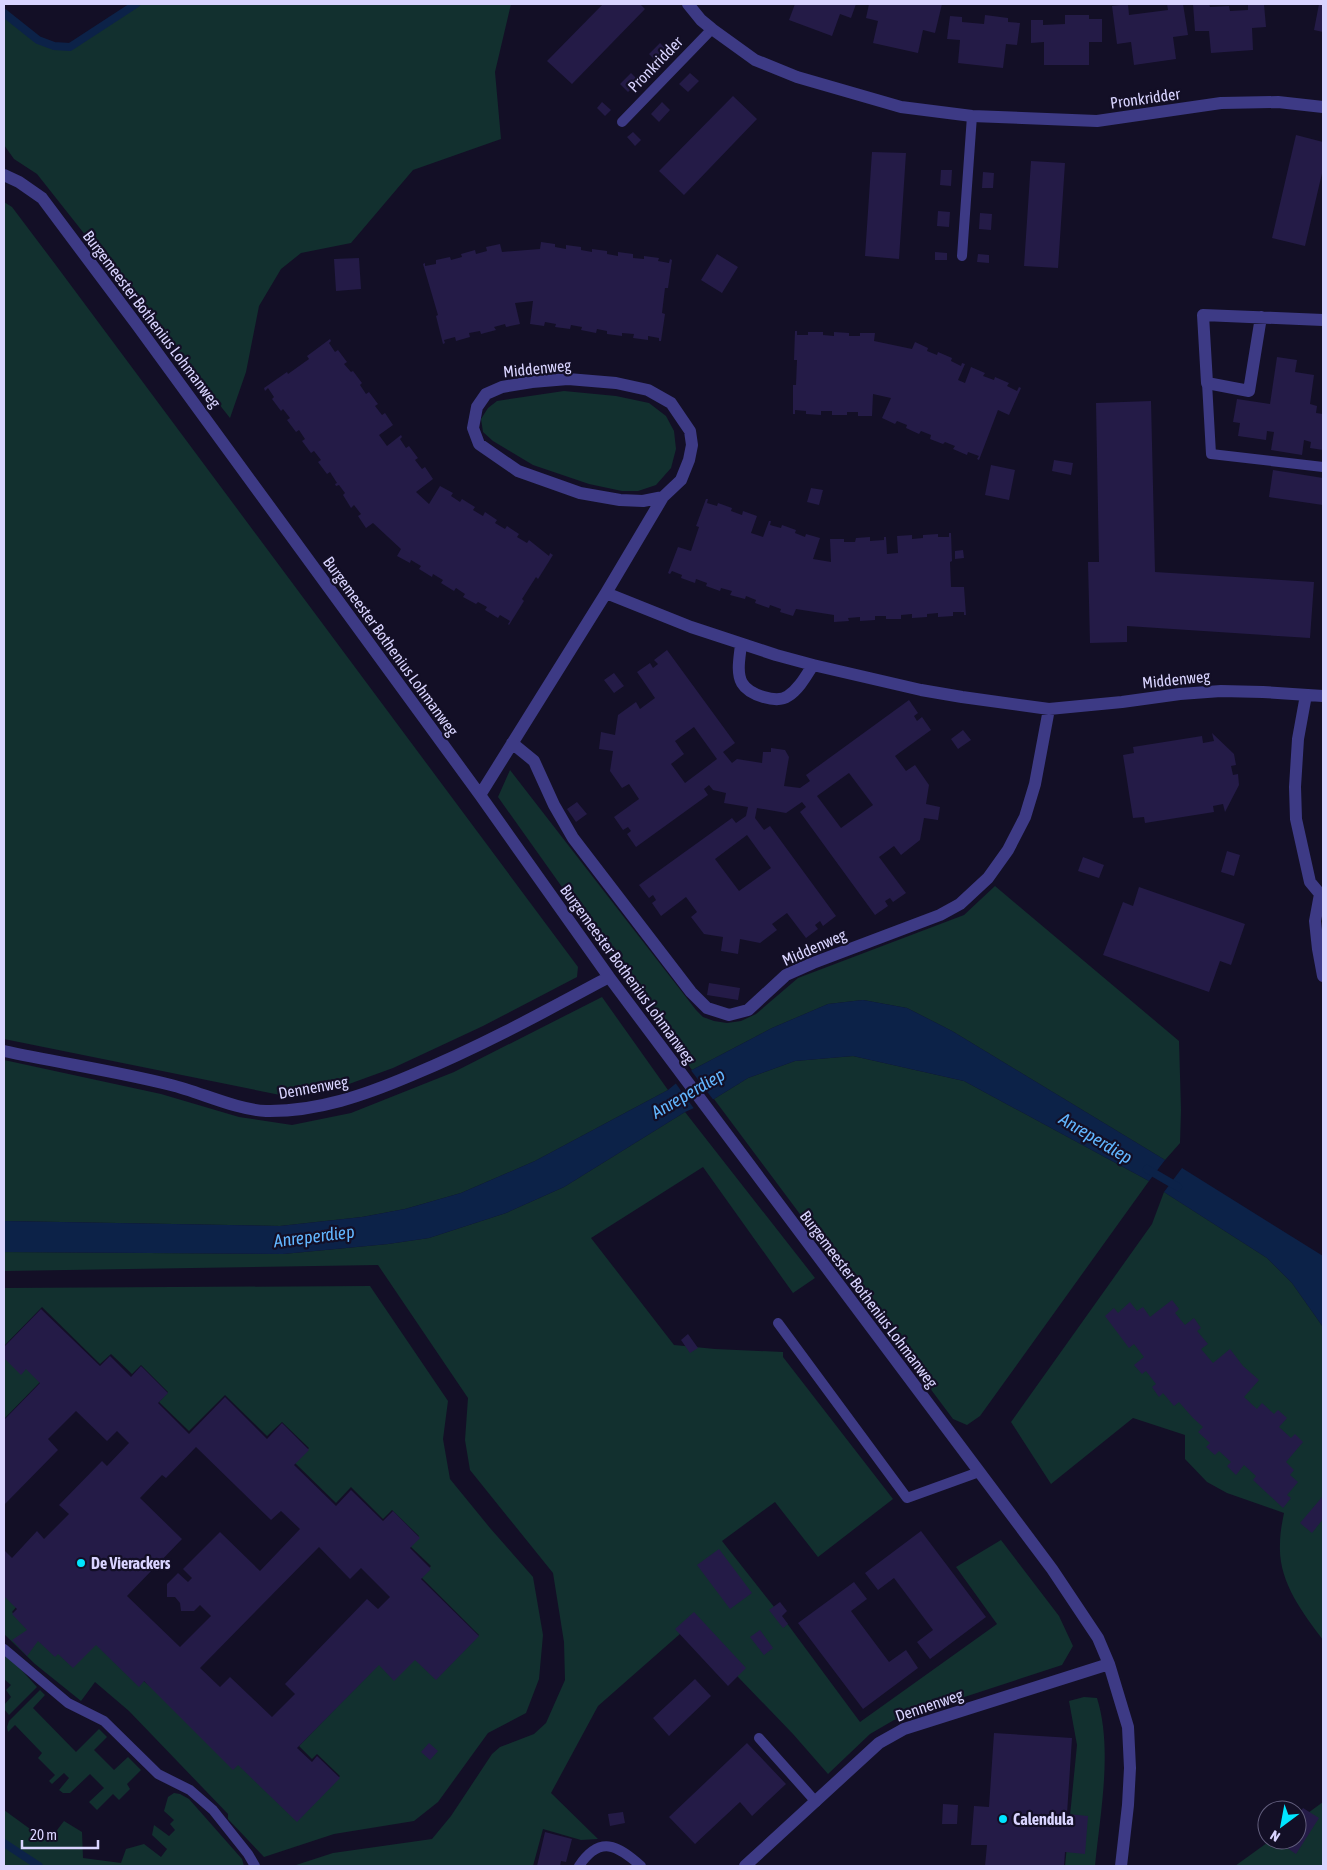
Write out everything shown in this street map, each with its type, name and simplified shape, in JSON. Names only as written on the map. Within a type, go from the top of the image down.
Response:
[{"type":"street","name":"Pronkridder","points":[[688,4],[712,28],[755,60],[797,77],[900,107],[972,116],[1096,121],[1222,103],[1278,102],[1323,107]]},
{"type":"street","name":"Burgemeester Bothenius Lohmanweg","points":[[4,175],[19,182],[42,198],[138,325],[480,795],[609,977],[1052,1569],[1098,1638],[1109,1664],[1128,1727],[1129,1786],[1120,1866]]},
{"type":"street","points":[[1261,316],[1249,391],[1207,383],[1203,315],[1261,316],[1323,320]]},
{"type":"street","name":"Middenweg","points":[[480,795],[606,593],[663,497],[681,480],[689,460],[692,445],[690,431],[671,403],[648,390],[616,383],[568,379],[502,387],[486,394],[477,407],[473,428],[480,444],[518,471],[588,495],[620,500],[643,501],[663,497]]},
{"type":"street","name":"Middenweg","points":[[606,593],[691,627],[813,666],[921,690],[1049,709],[1221,691],[1323,696]]},
{"type":"street","points":[[741,644],[739,670],[742,684],[756,694],[770,699],[787,697],[799,686],[813,666]]},
{"type":"street","points":[[1306,694],[1298,739],[1295,787],[1296,819],[1310,882],[1322,894],[1315,921],[1323,976]]},
{"type":"street","name":"Middenweg","points":[[512,743],[534,761],[554,805],[573,838],[691,992],[707,1008],[729,1015],[748,1010],[786,975],[940,915],[960,904],[988,878],[1008,850],[1025,817],[1035,784],[1049,709]]},
{"type":"street","name":"Dennenweg","points":[[4,1051],[171,1085],[263,1111],[292,1111],[344,1101],[450,1060],[609,977]]},
{"type":"street","name":"Dennenweg","points":[[745,1866],[879,1743],[904,1728],[1109,1664]]},
{"type":"lane","name":"Pronkridder","points":[[622,122],[712,28]]},
{"type":"lane","points":[[962,256],[972,116]]},
{"type":"lane","points":[[1207,383],[1211,454],[1323,467]]},
{"type":"lane","points":[[778,1323],[907,1498],[979,1472]]},
{"type":"lane","points":[[4,1649],[68,1703],[104,1721],[158,1774],[190,1790],[213,1810],[248,1854],[255,1866]]},
{"type":"lane","points":[[759,1738],[816,1802]]},
{"type":"lane","points":[[579,1866],[587,1854],[598,1847],[616,1848],[641,1866]]},
{"type":"green space","points":[[142,4],[511,4],[495,72],[501,139],[413,170],[351,243],[301,253],[281,269],[259,306],[246,372],[230,418],[37,174],[14,159],[4,145],[4,13],[47,47],[65,50]]},
{"type":"green space","points":[[4,202],[12,207],[55,264],[578,967],[577,977],[483,1026],[393,1068],[338,1088],[285,1096],[4,1039]]},
{"type":"green space","points":[[564,391],[616,396],[649,403],[666,416],[674,431],[676,449],[671,468],[656,485],[638,491],[622,491],[589,484],[533,465],[493,441],[483,432],[481,419],[488,408],[497,401]]},
{"type":"green space","points":[[510,770],[696,1010],[703,1017],[714,1021],[727,1023],[741,1021],[756,1014],[798,978],[964,915],[995,886],[1179,1041],[1180,1143],[1165,1160],[952,1031],[907,1008],[863,1000],[828,1004],[772,1028],[692,1070],[498,797]]},
{"type":"green space","points":[[602,997],[668,1090],[535,1161],[461,1193],[405,1209],[362,1217],[280,1226],[4,1221],[4,1060],[161,1094],[239,1117],[292,1125],[351,1113],[454,1072]]},
{"type":"green space","points":[[853,1056],[964,1081],[1149,1181],[980,1416],[967,1425],[953,1419],[714,1099],[748,1078],[795,1061]]},
{"type":"green space","points":[[685,1112],[815,1278],[793,1293],[703,1167],[591,1238],[674,1345],[783,1352],[783,1357],[893,1499],[818,1557],[775,1502],[722,1541],[786,1622],[860,1722],[997,1624],[956,1567],[1001,1540],[1059,1616],[1073,1646],[1062,1665],[894,1720],[870,1734],[828,1774],[793,1734],[689,1626],[598,1706],[551,1793],[598,1839],[581,1840],[543,1829],[533,1866],[293,1866],[333,1853],[432,1839],[451,1816],[492,1754],[500,1747],[534,1734],[546,1723],[565,1680],[564,1642],[553,1573],[470,1470],[465,1440],[468,1398],[378,1265],[4,1271],[4,1252],[283,1254],[429,1238],[506,1213],[564,1187]]},
{"type":"green space","points":[[1164,1192],[1267,1258],[1292,1283],[1323,1327],[1323,1640],[1293,1595],[1283,1571],[1280,1558],[1280,1544],[1284,1513],[1227,1493],[1207,1482],[1185,1459],[1185,1435],[1133,1418],[1051,1484],[1011,1422],[1152,1224]]},
{"type":"green space","points":[[370,1286],[448,1401],[443,1439],[450,1479],[533,1577],[543,1635],[539,1679],[526,1713],[488,1733],[438,1802],[414,1821],[334,1834],[264,1857],[228,1819],[228,1814],[129,1711],[95,1682],[81,1701],[35,1664],[4,1634],[4,1593],[17,1606],[12,1612],[55,1653],[96,1643],[199,1728],[298,1819],[340,1776],[317,1754],[312,1759],[299,1746],[380,1663],[415,1659],[436,1679],[479,1635],[421,1577],[431,1566],[410,1546],[419,1536],[392,1510],[383,1519],[351,1487],[336,1503],[295,1463],[309,1448],[282,1422],[267,1436],[225,1395],[189,1431],[159,1402],[168,1392],[141,1365],[132,1374],[111,1354],[100,1364],[42,1307],[4,1346],[4,1288]]},
{"type":"green space","points":[[4,1355],[22,1372],[27,1367],[41,1381],[4,1419]]},
{"type":"green space","points":[[4,1654],[37,1687],[9,1715],[4,1709],[4,1705],[11,1697],[6,1690],[11,1685],[4,1679]]},
{"type":"green space","points":[[40,1690],[45,1695],[33,1708],[76,1752],[99,1729],[107,1737],[94,1750],[114,1770],[128,1757],[141,1770],[127,1784],[130,1789],[119,1800],[113,1794],[97,1810],[89,1802],[104,1788],[90,1774],[70,1793],[63,1793],[59,1790],[69,1778],[64,1773],[52,1784],[49,1781],[55,1775],[38,1758],[42,1753],[15,1725],[8,1732],[9,1721]]},
{"type":"green space","points":[[1084,1697],[1097,1698],[1102,1718],[1105,1760],[1100,1825],[1095,1866],[1065,1866],[1077,1745],[1069,1701]]},
{"type":"green space","points":[[174,1793],[189,1799],[242,1859],[244,1866],[4,1866],[4,1810],[48,1842],[64,1821],[82,1832],[83,1858],[121,1863],[126,1849],[144,1844],[161,1857],[167,1849],[152,1835],[154,1825],[169,1836],[175,1830],[170,1824],[174,1820],[164,1811],[168,1797]]},
{"type":"green space","points":[[1323,1802],[1323,1866],[1235,1866],[1257,1850],[1307,1850],[1307,1814]]},
{"type":"water","points":[[863,1000],[907,1008],[952,1031],[1165,1160],[1149,1181],[964,1081],[853,1056],[795,1061],[748,1078],[714,1099],[685,1112],[564,1187],[506,1213],[429,1238],[283,1254],[4,1252],[4,1221],[280,1226],[362,1217],[405,1209],[461,1193],[535,1161],[668,1090],[692,1070],[772,1028],[828,1004]]},
{"type":"water","points":[[1182,1168],[1323,1256],[1323,1327],[1292,1283],[1267,1258],[1164,1192]]},
{"type":"pier","points":[[690,1069],[715,1102],[695,1110],[674,1081]]},
{"type":"building","points":[[603,4],[640,4],[645,9],[572,84],[547,61]]},
{"type":"building","points":[[795,4],[856,4],[851,18],[840,14],[832,36],[789,20]]},
{"type":"building","points":[[869,4],[942,4],[935,33],[923,30],[918,53],[873,43],[878,21],[866,18]]},
{"type":"building","points":[[1128,4],[1129,15],[1168,10],[1167,4],[1183,4],[1188,35],[1173,37],[1176,59],[1134,65],[1131,42],[1117,44],[1112,6]]},
{"type":"building","points":[[1193,4],[1209,4],[1210,7],[1229,6],[1230,11],[1248,10],[1248,4],[1264,4],[1266,27],[1252,28],[1253,50],[1211,53],[1209,31],[1195,31]]},
{"type":"building","points":[[1319,4],[1323,4],[1323,32],[1314,30]]},
{"type":"building","points":[[985,15],[1008,18],[1008,22],[1020,23],[1017,45],[1006,44],[1003,68],[958,63],[960,40],[947,39],[950,16],[962,17],[962,22],[984,24]]},
{"type":"building","points":[[1065,15],[1089,15],[1089,19],[1102,19],[1102,42],[1089,42],[1089,65],[1044,65],[1044,42],[1031,43],[1031,20],[1043,20],[1043,25],[1065,24]]},
{"type":"building","points":[[660,43],[669,52],[658,63],[649,54]]},
{"type":"building","points":[[631,73],[639,81],[628,92],[620,84]]},
{"type":"building","points":[[690,73],[699,81],[688,92],[679,84]]},
{"type":"building","points":[[733,96],[757,119],[684,195],[659,171]]},
{"type":"building","points":[[602,102],[611,110],[605,116],[597,108]]},
{"type":"building","points":[[662,102],[670,110],[659,122],[651,114]]},
{"type":"building","points":[[633,132],[641,140],[635,146],[627,137]]},
{"type":"building","points":[[1296,135],[1323,142],[1323,169],[1305,246],[1272,238]]},
{"type":"building","points":[[872,152],[906,153],[899,259],[865,256]]},
{"type":"building","points":[[1031,161],[1065,163],[1058,268],[1024,266]]},
{"type":"building","points":[[941,170],[952,170],[951,186],[940,185]]},
{"type":"building","points":[[983,172],[994,173],[993,188],[982,188]]},
{"type":"building","points":[[938,211],[950,212],[949,227],[937,226]]},
{"type":"building","points":[[980,213],[992,214],[991,230],[979,229]]},
{"type":"building","points":[[541,242],[555,244],[555,247],[566,249],[566,245],[581,247],[581,250],[592,252],[592,249],[607,251],[607,254],[618,256],[618,252],[633,254],[633,258],[644,259],[644,256],[659,258],[658,261],[669,263],[670,259],[672,260],[668,288],[665,288],[662,313],[665,314],[661,341],[659,341],[659,338],[648,336],[648,340],[633,338],[634,334],[622,333],[622,336],[607,334],[607,331],[597,329],[596,333],[581,330],[582,327],[571,325],[570,329],[555,327],[556,324],[545,322],[544,326],[530,324],[533,301],[515,303],[520,324],[506,327],[505,324],[494,327],[496,330],[481,334],[480,331],[469,333],[470,337],[456,341],[455,337],[444,340],[445,343],[443,344],[436,316],[438,315],[423,264],[425,263],[425,266],[436,264],[436,260],[450,257],[451,260],[462,257],[461,254],[475,250],[476,254],[487,251],[486,247],[500,244],[502,252],[540,249]]},
{"type":"building","points":[[935,252],[947,253],[947,260],[935,260]]},
{"type":"building","points":[[717,254],[738,267],[722,293],[701,280]]},
{"type":"building","points":[[978,254],[989,255],[989,263],[977,262]]},
{"type":"building","points":[[359,258],[361,289],[336,291],[334,259]]},
{"type":"building","points":[[795,331],[797,331],[797,335],[808,335],[808,332],[823,332],[823,335],[834,336],[834,332],[849,333],[849,336],[860,336],[860,333],[875,333],[874,341],[912,349],[915,342],[928,348],[927,351],[937,355],[938,352],[952,358],[951,361],[961,366],[962,363],[965,364],[958,380],[965,383],[971,367],[985,373],[983,376],[994,380],[995,377],[1009,383],[1007,386],[1017,391],[1019,387],[1021,388],[1009,415],[998,410],[979,460],[977,459],[979,456],[968,452],[967,455],[953,449],[955,446],[930,439],[931,435],[921,431],[919,434],[906,428],[907,425],[897,421],[895,424],[882,418],[891,398],[873,394],[872,416],[858,416],[858,412],[847,412],[847,415],[832,415],[832,411],[821,411],[821,415],[806,414],[806,411],[795,410],[795,414],[793,414],[793,385],[796,385],[797,360],[794,360]]},
{"type":"building","points":[[330,339],[329,343],[335,352],[338,350],[347,362],[344,364],[351,372],[353,371],[362,383],[360,385],[366,394],[369,392],[378,404],[375,406],[382,415],[385,413],[393,425],[379,435],[387,446],[401,435],[400,439],[406,448],[409,446],[418,458],[415,460],[422,469],[425,467],[433,479],[416,492],[429,504],[440,486],[453,493],[451,496],[460,502],[462,499],[475,507],[473,510],[483,516],[485,512],[497,520],[495,523],[505,529],[507,526],[519,534],[517,537],[527,543],[529,540],[549,556],[550,553],[553,555],[538,579],[536,577],[522,599],[524,601],[509,625],[510,621],[500,615],[498,618],[485,610],[487,607],[463,597],[465,594],[456,588],[454,591],[441,583],[443,580],[433,574],[432,577],[419,569],[421,566],[411,560],[410,563],[397,556],[401,549],[373,523],[366,528],[358,516],[361,514],[354,505],[351,508],[343,495],[345,493],[339,485],[336,486],[335,484],[337,483],[330,472],[327,474],[318,462],[321,460],[314,451],[311,453],[302,441],[305,439],[299,430],[296,432],[287,420],[290,418],[283,409],[281,411],[272,399],[274,397],[268,388],[265,391],[264,388],[309,359],[307,356]]},
{"type":"building","points":[[1277,357],[1297,360],[1295,372],[1314,375],[1310,404],[1317,406],[1316,413],[1323,414],[1323,450],[1310,448],[1311,442],[1304,440],[1302,455],[1271,450],[1274,432],[1267,431],[1266,440],[1238,436],[1240,423],[1233,422],[1237,399],[1270,404]]},
{"type":"building","points":[[1151,401],[1155,572],[1314,582],[1310,638],[1127,626],[1127,642],[1090,643],[1088,562],[1099,562],[1096,403]]},
{"type":"building","points":[[1054,460],[1073,463],[1071,475],[1052,471]]},
{"type":"building","points":[[991,465],[1015,470],[1009,500],[985,495]]},
{"type":"building","points":[[1273,470],[1323,478],[1323,505],[1269,497]]},
{"type":"building","points":[[811,488],[823,490],[819,505],[807,502]]},
{"type":"building","points":[[706,499],[708,499],[707,503],[717,506],[718,503],[732,508],[731,511],[742,515],[743,511],[757,516],[751,533],[763,537],[769,521],[771,521],[770,525],[781,528],[782,525],[796,530],[795,533],[805,537],[806,534],[820,538],[813,559],[831,562],[830,539],[844,539],[844,542],[855,542],[856,538],[870,537],[870,541],[884,540],[884,537],[886,537],[887,554],[898,553],[897,536],[912,535],[912,539],[923,538],[923,535],[938,534],[938,537],[949,537],[949,533],[951,533],[951,587],[964,587],[966,615],[964,615],[964,612],[953,612],[953,616],[938,617],[938,613],[927,614],[927,617],[912,618],[912,614],[901,615],[901,619],[886,619],[886,616],[875,616],[875,620],[860,621],[860,617],[848,618],[849,621],[834,622],[834,615],[796,609],[793,616],[780,612],[781,609],[770,605],[769,608],[755,603],[756,600],[746,596],[745,599],[730,595],[732,591],[721,588],[720,591],[706,586],[707,583],[696,579],[695,583],[681,578],[682,575],[672,571],[670,574],[668,573],[678,547],[691,551],[699,527],[696,526]]},
{"type":"building","points":[[963,550],[964,558],[955,559],[955,551]]},
{"type":"building","points":[[667,650],[735,743],[723,752],[732,763],[737,759],[762,763],[763,752],[771,752],[771,748],[785,750],[789,757],[784,786],[800,788],[810,781],[806,775],[909,700],[918,713],[914,716],[917,721],[922,717],[931,730],[895,756],[906,771],[915,765],[929,785],[926,804],[940,807],[938,820],[924,818],[920,840],[901,855],[894,846],[879,857],[906,893],[893,902],[890,898],[885,901],[888,906],[875,915],[800,812],[806,807],[802,802],[786,813],[757,808],[755,818],[764,830],[770,826],[836,916],[823,926],[820,921],[815,925],[818,929],[806,938],[787,913],[772,924],[777,930],[760,943],[740,939],[738,954],[721,951],[723,937],[704,934],[691,917],[697,912],[686,897],[661,916],[652,903],[656,900],[653,895],[649,898],[639,885],[732,818],[736,823],[746,816],[748,807],[724,803],[726,793],[713,790],[709,785],[704,789],[708,795],[636,847],[627,834],[631,831],[628,827],[623,830],[614,817],[639,799],[629,784],[622,788],[610,771],[613,751],[599,749],[601,732],[615,735],[618,715],[636,702],[640,709],[655,698],[637,672],[650,663],[653,668],[658,664],[654,660]],"holes":[[[694,727],[717,759],[685,783],[671,764],[684,754],[675,741]],[[849,773],[873,805],[841,828],[817,796]],[[747,835],[771,868],[739,891],[715,859]]]},
{"type":"building","points":[[614,673],[624,686],[614,693],[604,680]]},
{"type":"building","points":[[963,730],[971,740],[958,749],[951,739]]},
{"type":"building","points":[[1212,733],[1234,754],[1236,765],[1231,766],[1233,775],[1238,774],[1239,785],[1225,812],[1223,804],[1213,806],[1214,812],[1145,823],[1144,817],[1133,818],[1123,755],[1134,753],[1133,747],[1202,736],[1203,743],[1214,741]]},
{"type":"building","points":[[577,802],[587,814],[576,822],[567,809]]},
{"type":"building","points":[[1227,851],[1240,855],[1234,876],[1221,872]]},
{"type":"building","points":[[1083,857],[1104,865],[1099,878],[1078,871]]},
{"type":"building","points":[[1139,887],[1245,924],[1231,965],[1220,961],[1209,992],[1103,955],[1123,902],[1133,906]]},
{"type":"building","points":[[709,983],[740,988],[738,1000],[707,995]]},
{"type":"building","points":[[1172,1300],[1179,1309],[1175,1313],[1185,1325],[1194,1318],[1201,1328],[1197,1331],[1208,1344],[1201,1349],[1213,1363],[1230,1349],[1243,1366],[1259,1380],[1244,1397],[1257,1409],[1262,1403],[1274,1414],[1278,1410],[1287,1418],[1279,1427],[1291,1438],[1295,1434],[1303,1442],[1286,1462],[1294,1470],[1290,1475],[1298,1482],[1287,1495],[1291,1498],[1283,1508],[1253,1480],[1256,1476],[1244,1465],[1236,1475],[1227,1466],[1231,1462],[1219,1451],[1215,1455],[1206,1447],[1210,1443],[1198,1432],[1203,1427],[1179,1402],[1174,1406],[1163,1393],[1159,1397],[1152,1387],[1156,1384],[1146,1371],[1142,1374],[1134,1365],[1144,1357],[1134,1344],[1129,1348],[1105,1316],[1114,1308],[1118,1313],[1130,1302],[1137,1311],[1143,1307],[1150,1317]]},
{"type":"building","name":"De Vierackers","points":[[41,1309],[100,1366],[110,1356],[131,1377],[141,1366],[168,1393],[158,1403],[189,1434],[225,1397],[267,1439],[282,1423],[309,1450],[294,1465],[336,1506],[351,1490],[383,1521],[393,1511],[420,1538],[410,1548],[431,1569],[421,1579],[479,1636],[436,1680],[415,1660],[394,1681],[379,1665],[297,1748],[312,1762],[317,1756],[340,1778],[297,1822],[238,1765],[233,1770],[144,1681],[139,1687],[96,1645],[73,1668],[58,1654],[55,1657],[38,1641],[27,1656],[12,1640],[27,1630],[12,1614],[17,1609],[4,1596],[4,1550],[12,1558],[37,1531],[44,1539],[69,1514],[59,1505],[102,1461],[107,1466],[129,1443],[117,1431],[107,1441],[76,1411],[48,1439],[58,1450],[4,1505],[4,1420],[40,1383],[26,1369],[21,1375],[4,1358],[4,1347]],"holes":[[[196,1447],[271,1520],[281,1511],[300,1529],[260,1571],[220,1532],[183,1569],[192,1578],[188,1582],[178,1573],[167,1584],[167,1597],[175,1597],[180,1603],[181,1611],[194,1611],[200,1605],[211,1616],[180,1647],[127,1596],[182,1539],[140,1498],[162,1475],[166,1478]],[[319,1547],[350,1579],[361,1568],[390,1597],[378,1609],[367,1599],[285,1684],[295,1694],[272,1717],[230,1677],[220,1687],[200,1668]]]},
{"type":"building","points":[[688,1334],[698,1348],[690,1353],[681,1340]]},
{"type":"building","points":[[1323,1496],[1323,1519],[1312,1533],[1300,1523]]},
{"type":"building","points":[[921,1531],[986,1617],[930,1659],[917,1642],[933,1630],[894,1578],[878,1590],[865,1573]]},
{"type":"building","points":[[719,1549],[752,1593],[730,1609],[697,1565]]},
{"type":"building","points":[[854,1582],[867,1599],[851,1611],[889,1662],[906,1650],[918,1668],[863,1709],[798,1623]]},
{"type":"building","points":[[780,1602],[787,1611],[782,1616],[788,1624],[783,1628],[769,1610]]},
{"type":"building","points":[[694,1612],[746,1668],[728,1686],[675,1629]]},
{"type":"building","points":[[760,1630],[773,1648],[764,1655],[750,1637]]},
{"type":"building","points":[[695,1679],[711,1696],[669,1736],[653,1718]]},
{"type":"building","points":[[994,1733],[1072,1738],[1067,1814],[1088,1816],[1085,1854],[1065,1852],[1064,1866],[985,1866],[987,1845],[971,1845],[974,1806],[989,1807]]},
{"type":"building","points":[[429,1743],[438,1751],[430,1760],[421,1752]]},
{"type":"building","points":[[747,1743],[786,1784],[752,1816],[740,1802],[695,1844],[669,1817]]},
{"type":"building","points":[[943,1804],[958,1805],[957,1824],[942,1824]]},
{"type":"building","points":[[1307,1810],[1319,1818],[1307,1837]]},
{"type":"building","points":[[623,1812],[625,1823],[610,1826],[608,1814]]},
{"type":"building","points":[[545,1832],[572,1839],[566,1862],[561,1861],[560,1866],[537,1866]]},
{"type":"building","points":[[1290,1850],[1299,1850],[1296,1854]]},
{"type":"waterway","points":[[4,13],[38,40],[54,46],[70,47],[136,4]]},
{"type":"waterway","name":"Anreperdiep","points":[[1147,1169],[1178,1187]]},
{"type":"waterway","points":[[4,1843],[39,1866]]},
{"type":"place","name":"De Vierackers","points":[[81,1563]]},
{"type":"place","name":"Calendula","points":[[1003,1819]]}]
